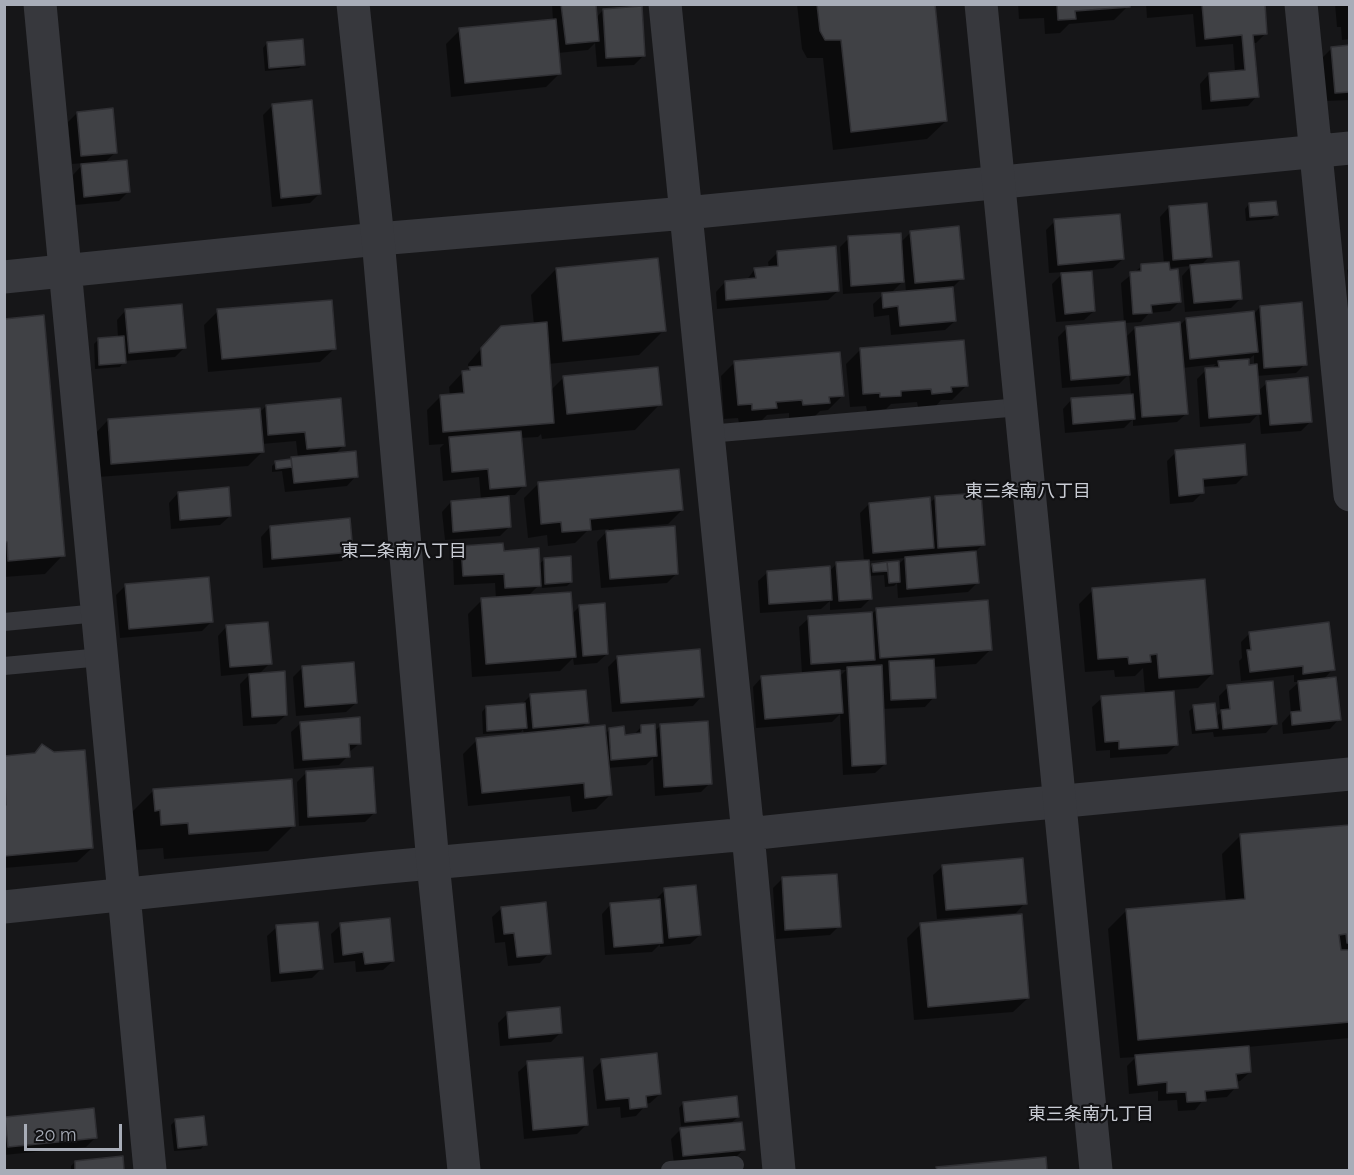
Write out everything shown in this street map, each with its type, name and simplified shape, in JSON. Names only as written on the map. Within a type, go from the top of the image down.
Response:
[{"type":"street","points":[[40,4],[67,271],[150,1170]]},
{"type":"street","points":[[353,4],[378,239],[433,863],[464,1170]]},
{"type":"street","points":[[665,4],[748,834],[779,1170]]},
{"type":"street","points":[[981,4],[1096,1170]]},
{"type":"street","points":[[1301,4],[1350,495]]},
{"type":"street","points":[[4,277],[378,239],[686,213],[1350,148]]},
{"type":"street","points":[[4,907],[1350,774]]},
{"type":"lane","points":[[708,434],[1020,407]]},
{"type":"lane","points":[[4,622],[98,613]]},
{"type":"lane","points":[[4,666],[102,657]]},
{"type":"lane","points":[[670,1170],[735,1166]]},
{"type":"building","points":[[561,4],[596,4],[599,41],[566,44]]},
{"type":"building","points":[[817,4],[935,4],[947,121],[851,132],[841,40],[825,40],[820,31]]},
{"type":"building","points":[[1057,4],[1130,4],[1130,7],[1075,11],[1076,19],[1058,20]]},
{"type":"building","points":[[1202,4],[1265,4],[1267,34],[1253,35],[1259,97],[1211,101],[1209,73],[1245,70],[1242,35],[1205,39]]},
{"type":"building","points":[[642,6],[645,56],[606,58],[603,9]]},
{"type":"building","points":[[556,19],[561,74],[465,83],[459,28]]},
{"type":"building","points":[[303,39],[305,65],[269,68],[267,42]]},
{"type":"building","points":[[1350,45],[1350,92],[1335,93],[1331,47]]},
{"type":"building","points":[[312,100],[321,194],[281,198],[272,104]]},
{"type":"building","points":[[113,108],[117,153],[81,156],[77,112]]},
{"type":"building","points":[[127,160],[130,192],[84,197],[81,164]]},
{"type":"building","points":[[1276,201],[1278,215],[1250,217],[1249,203]]},
{"type":"building","points":[[1207,203],[1212,257],[1173,260],[1169,206]]},
{"type":"building","points":[[1120,214],[1124,259],[1058,265],[1054,219]]},
{"type":"building","points":[[959,226],[964,279],[915,283],[910,231]]},
{"type":"building","points":[[901,233],[904,282],[851,286],[848,236]]},
{"type":"building","points":[[836,246],[839,291],[726,300],[725,281],[756,278],[754,268],[778,266],[777,251]]},
{"type":"building","points":[[658,258],[666,331],[563,341],[556,268]]},
{"type":"building","points":[[1239,261],[1242,299],[1194,303],[1190,265]]},
{"type":"building","points":[[1169,262],[1170,270],[1178,269],[1181,302],[1151,305],[1152,313],[1133,314],[1130,272],[1141,271],[1141,264]]},
{"type":"building","points":[[1092,271],[1095,311],[1065,314],[1061,273]]},
{"type":"building","points":[[953,287],[956,321],[900,326],[898,306],[883,308],[882,293]]},
{"type":"building","points":[[332,300],[336,349],[222,359],[217,309]]},
{"type":"building","points":[[1302,302],[1307,365],[1264,368],[1260,306]]},
{"type":"building","points":[[182,304],[186,348],[129,353],[125,309]]},
{"type":"building","points":[[1254,311],[1258,352],[1190,359],[1186,318]]},
{"type":"building","points":[[44,315],[65,556],[8,561],[7,542],[4,542],[4,319]]},
{"type":"building","points":[[1125,321],[1130,375],[1071,380],[1066,326]]},
{"type":"building","points":[[547,322],[554,423],[443,432],[440,395],[464,393],[462,371],[470,370],[469,367],[482,366],[481,348],[501,326]]},
{"type":"building","points":[[1180,322],[1188,414],[1142,417],[1135,327]]},
{"type":"building","points":[[124,336],[126,363],[99,365],[98,338]]},
{"type":"building","points":[[964,340],[968,386],[951,387],[952,392],[932,394],[931,389],[901,391],[901,396],[880,397],[880,393],[863,394],[860,348]]},
{"type":"building","points":[[840,352],[844,396],[829,397],[830,403],[803,405],[802,400],[776,402],[777,408],[752,410],[752,404],[738,405],[734,361]]},
{"type":"building","points":[[1249,359],[1249,365],[1257,364],[1261,414],[1209,418],[1205,368],[1219,367],[1218,361]]},
{"type":"building","points":[[658,367],[662,405],[567,414],[563,376]]},
{"type":"building","points":[[1308,377],[1312,422],[1270,425],[1266,381]]},
{"type":"building","points":[[1133,394],[1135,419],[1073,424],[1071,398]]},
{"type":"building","points":[[341,398],[345,446],[307,449],[305,432],[268,435],[266,405]]},
{"type":"building","points":[[260,408],[264,452],[111,464],[108,419]]},
{"type":"building","points":[[521,431],[526,486],[490,489],[488,469],[452,472],[449,437]]},
{"type":"building","points":[[1245,444],[1247,475],[1203,479],[1204,493],[1179,496],[1175,450]]},
{"type":"building","points":[[356,451],[358,477],[294,483],[291,457]]},
{"type":"building","points":[[291,459],[292,467],[276,469],[275,461]]},
{"type":"building","points":[[679,469],[683,510],[590,519],[591,530],[562,532],[561,522],[541,524],[538,482]]},
{"type":"building","points":[[229,487],[231,516],[180,520],[178,492]]},
{"type":"building","points":[[981,493],[985,545],[938,548],[935,496]]},
{"type":"building","points":[[509,496],[511,527],[453,532],[451,501]]},
{"type":"building","points":[[930,497],[934,548],[873,553],[869,503]]},
{"type":"building","points":[[350,518],[353,552],[272,559],[270,526]]},
{"type":"building","points":[[675,526],[678,574],[610,579],[606,531]]},
{"type":"building","points":[[503,543],[504,551],[539,548],[541,586],[505,588],[504,574],[463,576],[461,546]]},
{"type":"building","points":[[976,551],[979,583],[907,589],[905,557]]},
{"type":"building","points":[[571,556],[572,582],[545,584],[544,558]]},
{"type":"building","points":[[869,560],[872,599],[839,601],[836,562]]},
{"type":"building","points":[[899,561],[900,582],[889,583],[887,562]]},
{"type":"building","points":[[887,562],[888,571],[873,572],[872,564]]},
{"type":"building","points":[[830,566],[832,600],[769,604],[767,571]]},
{"type":"building","points":[[209,577],[213,622],[129,629],[125,584]]},
{"type":"building","points":[[1205,579],[1213,674],[1159,678],[1157,654],[1150,655],[1151,662],[1129,664],[1128,657],[1098,659],[1092,588]]},
{"type":"building","points":[[571,592],[576,657],[486,664],[481,598]]},
{"type":"building","points":[[988,600],[992,650],[880,658],[876,608]]},
{"type":"building","points":[[605,603],[608,654],[583,656],[579,605]]},
{"type":"building","points":[[872,612],[875,660],[811,664],[808,616]]},
{"type":"building","points":[[268,622],[272,664],[230,667],[226,625]]},
{"type":"building","points":[[1329,622],[1335,670],[1303,674],[1303,666],[1250,672],[1247,650],[1251,650],[1249,632]]},
{"type":"building","points":[[700,649],[704,697],[621,703],[617,656]]},
{"type":"building","points":[[934,659],[936,698],[891,700],[889,661]]},
{"type":"building","points":[[354,662],[357,703],[305,707],[302,666]]},
{"type":"building","points":[[882,665],[886,764],[852,766],[847,667]]},
{"type":"building","points":[[840,670],[843,713],[765,719],[761,676]]},
{"type":"building","points":[[285,671],[287,715],[252,717],[249,674]]},
{"type":"building","points":[[1336,677],[1341,720],[1292,725],[1291,712],[1301,711],[1298,681]]},
{"type":"building","points":[[1273,681],[1277,724],[1223,729],[1221,710],[1230,709],[1227,685]]},
{"type":"building","points":[[586,690],[589,723],[533,728],[530,694]]},
{"type":"building","points":[[1174,691],[1178,745],[1119,749],[1119,741],[1105,742],[1101,696]]},
{"type":"building","points":[[525,703],[527,728],[487,731],[486,706]]},
{"type":"building","points":[[1215,703],[1218,728],[1196,730],[1193,705]]},
{"type":"building","points":[[360,717],[361,744],[349,744],[350,757],[303,760],[300,722]]},
{"type":"building","points":[[708,721],[712,784],[664,787],[660,724]]},
{"type":"building","points":[[655,724],[657,756],[611,760],[609,728],[624,726],[625,735],[641,733],[641,725]]},
{"type":"building","points":[[605,725],[612,795],[585,798],[584,783],[482,793],[476,738]]},
{"type":"building","points":[[42,744],[54,752],[85,750],[93,848],[4,856],[4,805],[6,805],[4,756],[35,753]]},
{"type":"building","points":[[373,767],[376,813],[308,817],[306,771]]},
{"type":"building","points":[[292,779],[295,826],[189,834],[188,823],[161,825],[160,810],[155,811],[153,789]]},
{"type":"building","points":[[1350,825],[1350,943],[1347,943],[1346,934],[1339,935],[1341,950],[1350,950],[1350,1022],[1138,1040],[1126,909],[1245,899],[1240,834]]},
{"type":"building","points":[[1023,858],[1027,904],[946,910],[942,865]]},
{"type":"building","points":[[837,874],[841,927],[785,930],[782,877]]},
{"type":"building","points":[[696,885],[701,935],[669,938],[664,888]]},
{"type":"building","points":[[660,899],[663,943],[614,947],[610,903]]},
{"type":"building","points":[[546,902],[551,954],[517,957],[514,933],[504,934],[501,907]]},
{"type":"building","points":[[1022,914],[1029,998],[928,1007],[920,923]]},
{"type":"building","points":[[390,918],[394,961],[365,964],[363,952],[343,955],[340,923]]},
{"type":"building","points":[[318,922],[323,969],[280,973],[276,925]]},
{"type":"building","points":[[560,1007],[562,1033],[509,1038],[507,1012]]},
{"type":"building","points":[[1249,1046],[1251,1072],[1236,1074],[1238,1088],[1205,1091],[1206,1101],[1187,1102],[1186,1092],[1167,1093],[1167,1082],[1138,1085],[1135,1055]]},
{"type":"building","points":[[657,1053],[661,1094],[646,1096],[647,1107],[630,1109],[629,1098],[606,1100],[601,1059]]},
{"type":"building","points":[[583,1057],[588,1125],[533,1130],[527,1061]]},
{"type":"building","points":[[737,1096],[739,1117],[685,1122],[683,1102]]},
{"type":"building","points":[[94,1108],[97,1138],[8,1147],[5,1117]]},
{"type":"building","points":[[204,1116],[207,1145],[178,1148],[175,1119]]},
{"type":"building","points":[[742,1122],[745,1150],[683,1156],[680,1128]]},
{"type":"building","points":[[123,1156],[124,1170],[75,1170],[75,1161]]},
{"type":"building","points":[[1046,1157],[1047,1170],[937,1170],[936,1167]]},
{"type":"district","name":"東三条南八丁目","points":[[1028,492]]},
{"type":"district","name":"東二条南八丁目","points":[[404,552]]},
{"type":"district","name":"東三条南九丁目","points":[[1091,1115]]}]
